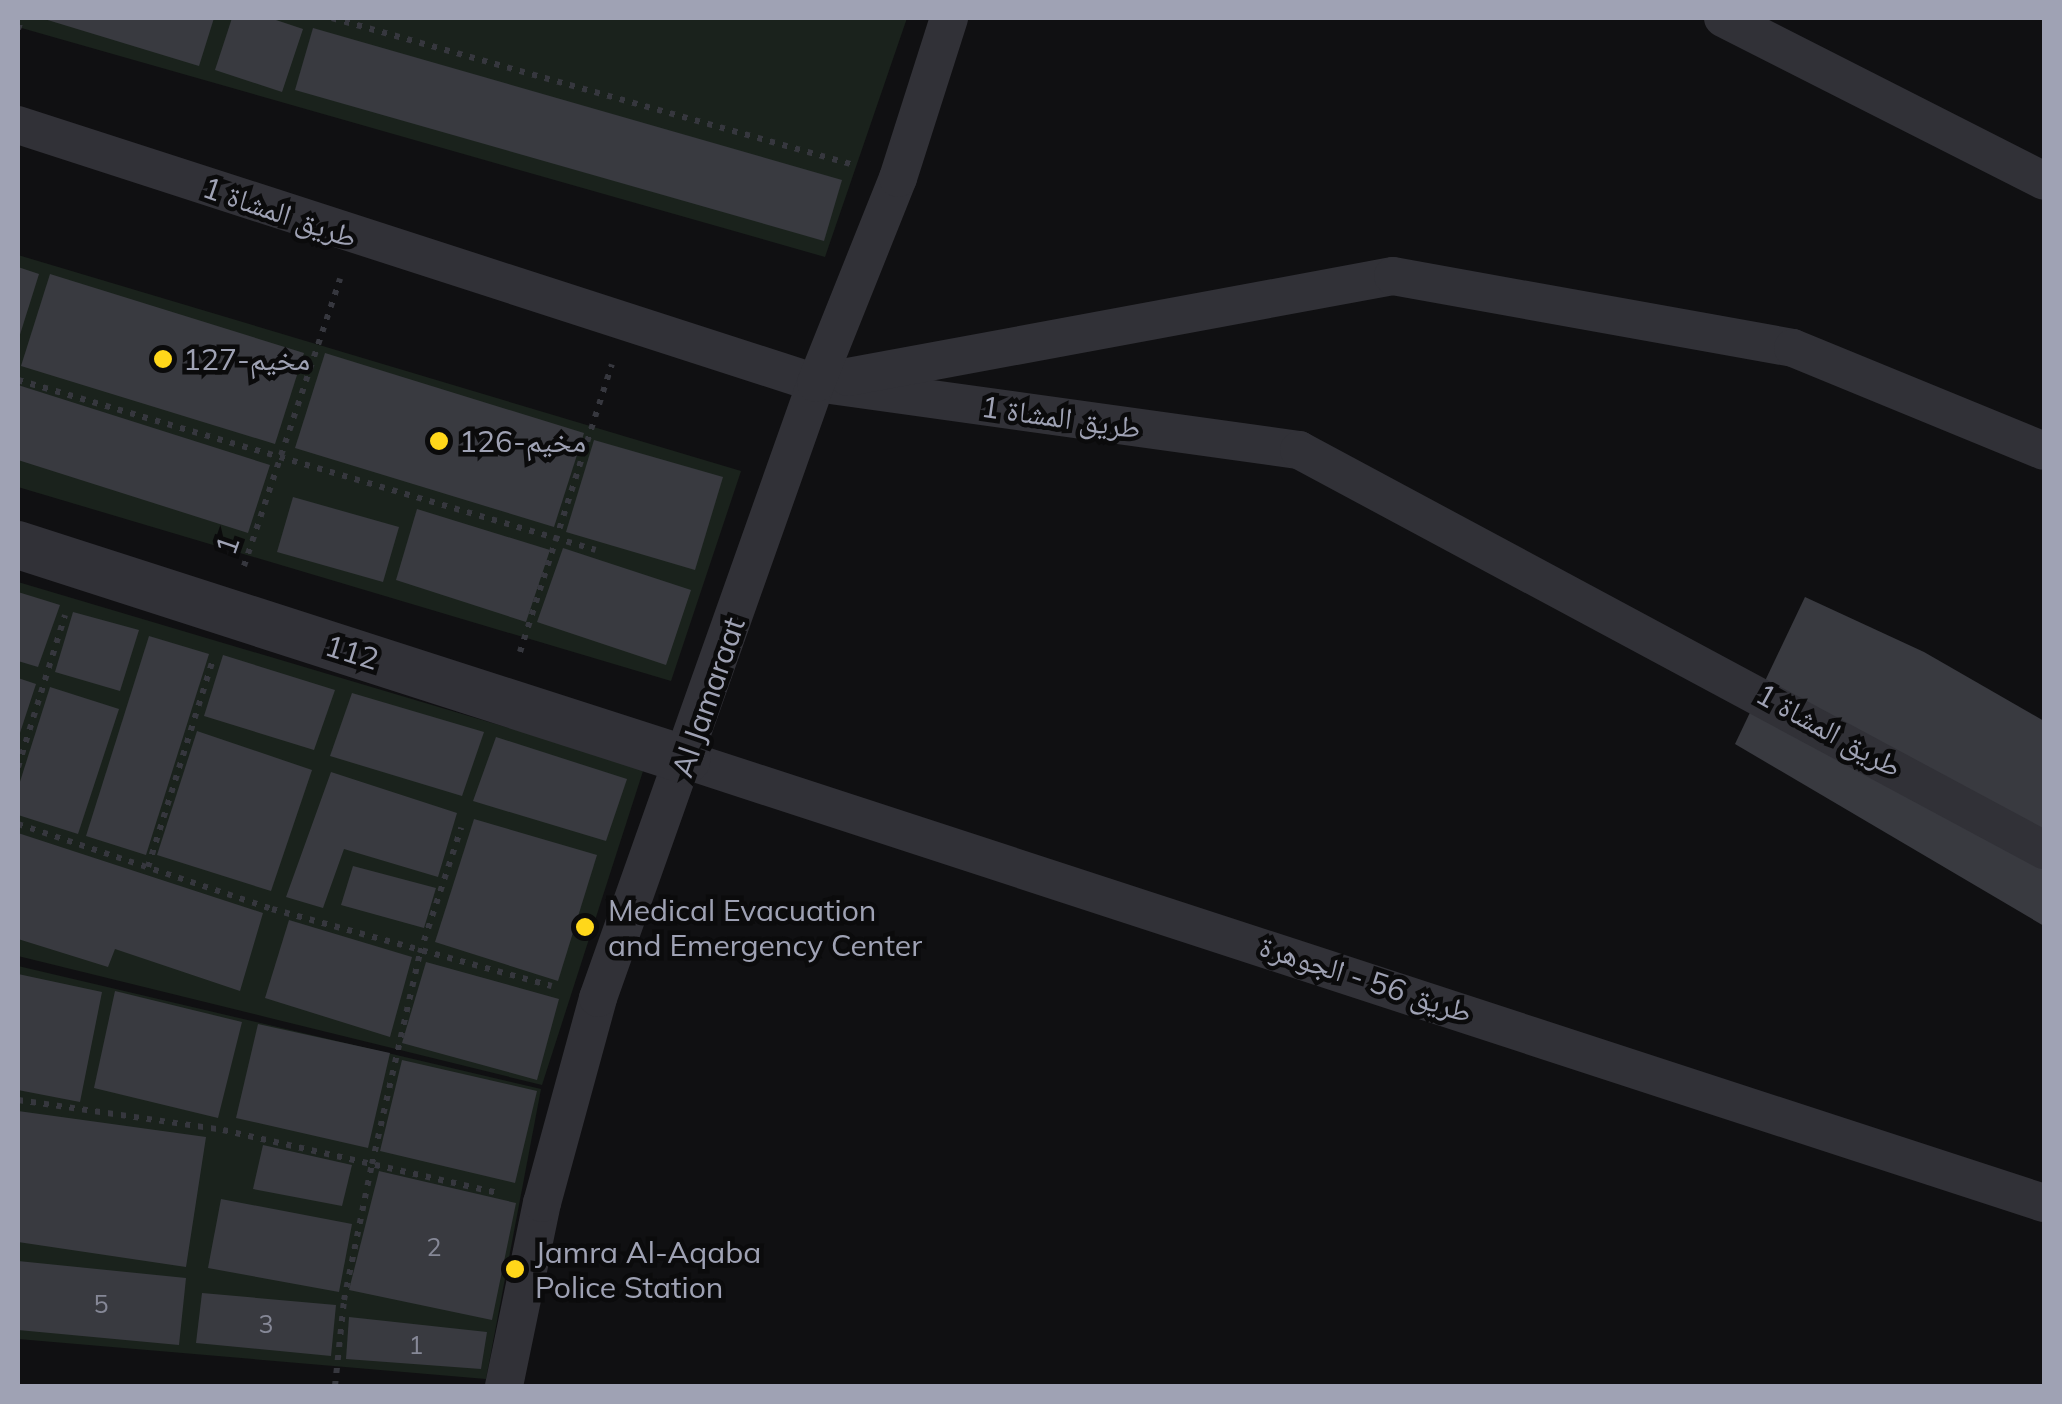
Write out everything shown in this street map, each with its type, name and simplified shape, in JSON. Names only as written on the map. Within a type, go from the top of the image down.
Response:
[{"type":"street","name":"Al Jamaraat","points":[[504,1386],[542,1203],[598,998],[686,760],[816,383],[898,178],[948,18]]},
{"type":"street","points":[[1723,18],[2044,181]]},
{"type":"street","name":"طريق المشاة 1","points":[[18,124],[354,239],[816,383],[1299,450],[1756,690],[2044,850]]},
{"type":"street","points":[[816,383],[1393,276],[1793,348],[2044,451]]},
{"type":"street","name":"112","points":[[18,545],[686,760]]},
{"type":"street","name":"طريق 56 - الجوهرة","points":[[686,760],[2044,1203]]},
{"type":"path","points":[[18,29],[22,18]]},
{"type":"path","points":[[332,18],[898,178]]},
{"type":"path","name":"1","points":[[148,868],[227,614],[354,239]]},
{"type":"path","points":[[505,701],[624,323]]},
{"type":"path","points":[[18,380],[596,550]]},
{"type":"path","points":[[18,767],[80,565]]},
{"type":"path","points":[[18,824],[420,953],[598,998]]},
{"type":"path","points":[[335,1386],[344,1300],[420,953],[462,828]]},
{"type":"path","points":[[18,1100],[223,1130],[542,1203]]},
{"type":"shaded area","points":[[18,18],[907,18],[825,257],[18,27]]},
{"type":"shaded area","points":[[18,255],[741,471],[671,681],[18,487]]},
{"type":"shaded area","points":[[18,582],[644,768],[542,1085],[18,956]]},
{"type":"shaded area","points":[[18,966],[541,1089],[486,1379],[18,1339]]},
{"type":"building","points":[[41,18],[214,18],[199,66]]},
{"type":"building","points":[[232,18],[270,18],[303,29],[282,92],[215,70]]},
{"type":"building","points":[[313,28],[842,180],[824,241],[295,90]]},
{"type":"building","points":[[18,267],[39,274],[18,341]]},
{"type":"building","name":"مخيم-127","points":[[50,274],[304,353],[275,444],[21,366]]},
{"type":"building","name":"مخيم-126","points":[[325,353],[584,433],[554,527],[295,448]]},
{"type":"building","points":[[18,385],[270,465],[248,533],[18,460]]},
{"type":"building","points":[[594,440],[723,477],[695,570],[566,532]]},
{"type":"building","points":[[293,497],[399,527],[383,582],[277,552]]},
{"type":"building","points":[[417,509],[550,550],[526,622],[396,580]]},
{"type":"building","points":[[563,548],[691,590],[666,665],[537,622]]},
{"type":"building","points":[[18,592],[60,605],[38,667],[18,661]]},
{"type":"building","points":[[1805,597],[1924,652],[2044,721],[2044,926],[1735,744]]},
{"type":"building","points":[[73,612],[139,630],[120,691],[55,672]]},
{"type":"building","points":[[149,636],[209,654],[146,855],[86,836]]},
{"type":"building","points":[[223,655],[335,690],[314,750],[204,716]]},
{"type":"building","points":[[18,678],[36,684],[18,739]]},
{"type":"building","points":[[50,687],[119,709],[78,834],[18,815],[18,788]]},
{"type":"building","points":[[352,693],[484,732],[462,796],[330,756]]},
{"type":"building","points":[[197,731],[312,770],[271,891],[157,855]]},
{"type":"building","points":[[496,737],[627,779],[606,841],[473,801]]},
{"type":"building","points":[[331,772],[457,813],[438,877],[344,849],[323,908],[286,897]]},
{"type":"building","points":[[474,819],[597,855],[558,981],[435,942]]},
{"type":"building","points":[[18,833],[263,913],[240,991],[115,949],[108,967],[18,939]]},
{"type":"building","points":[[353,866],[436,888],[424,928],[341,905]]},
{"type":"building","points":[[289,920],[412,957],[390,1037],[265,998]]},
{"type":"building","points":[[426,962],[559,999],[537,1080],[402,1043]]},
{"type":"building","points":[[18,974],[102,992],[80,1102],[18,1090]]},
{"type":"building","points":[[115,991],[242,1022],[218,1118],[94,1088]]},
{"type":"building","points":[[258,1024],[390,1053],[368,1148],[236,1118]]},
{"type":"building","points":[[402,1060],[537,1091],[515,1183],[380,1151]]},
{"type":"building","points":[[18,1111],[206,1137],[186,1267],[18,1242]]},
{"type":"building","points":[[263,1145],[352,1165],[342,1206],[253,1189]]},
{"type":"building","points":[[379,1171],[516,1203],[492,1320],[349,1290]]},
{"type":"building","points":[[221,1199],[352,1224],[339,1292],[208,1268]]},
{"type":"building","points":[[18,1261],[186,1278],[179,1345],[18,1330]]},
{"type":"building","points":[[202,1293],[336,1305],[331,1356],[196,1343]]},
{"type":"building","points":[[349,1317],[487,1332],[481,1369],[346,1359]]},
{"type":"place","name":"مخيم-127","points":[[163,359]]},
{"type":"place","name":"مخيم-126","points":[[439,441]]},
{"type":"place","name":"Medical Evacuation and Emergency Center","points":[[585,927]]},
{"type":"place","name":"Jamra Al-Aqaba Police Station","points":[[515,1269]]}]
